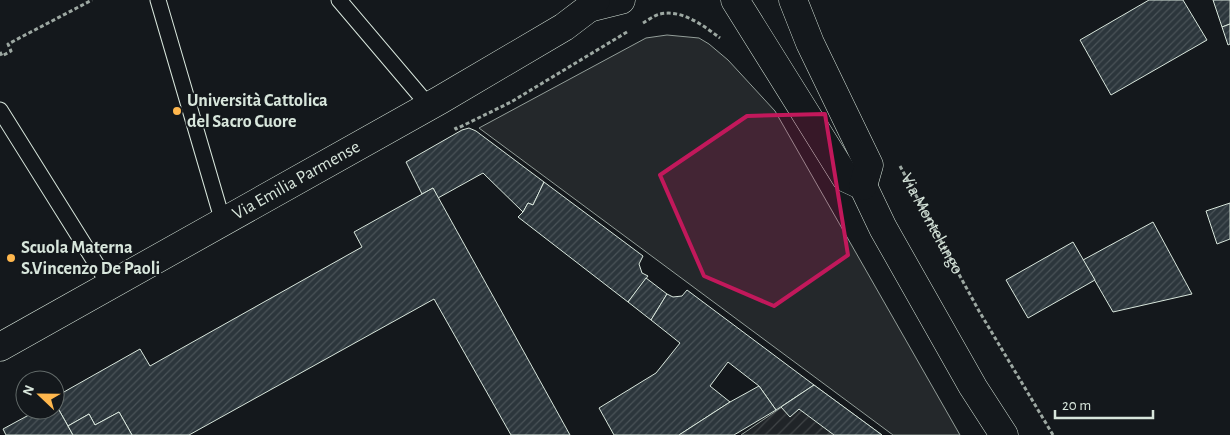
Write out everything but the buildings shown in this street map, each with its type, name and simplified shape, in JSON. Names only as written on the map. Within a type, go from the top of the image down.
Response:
[{"type":"main road","name":"Via Emilia Parmense","points":[[0,347],[429,106],[564,27],[592,4],[621,0]]},
{"type":"main road","points":[[735,0],[846,178],[863,186],[883,228],[973,387],[1004,435]]},
{"type":"main road","points":[[793,0],[810,44],[869,165],[863,186]]},
{"type":"lane","points":[[158,0],[223,222]]},
{"type":"lane","points":[[339,0],[429,106]]},
{"type":"lane","points":[[0,110],[110,286]]},
{"type":"path","points":[[0,52],[2,56],[11,51],[8,44],[92,0]]},
{"type":"path","name":"Via Montelungo","points":[[899,164],[979,311],[1053,435]]},
{"type":"highlighted area","points":[[825,114],[848,255],[774,306],[704,276],[660,175],[747,116]]},
{"type":"shaded area","points":[[667,35],[699,38],[709,44],[728,60],[775,111],[960,435],[893,435],[479,128],[646,38]]},
{"type":"shaded area","points":[[814,385],[882,435],[741,435]]},
{"type":"place","name":"Università Cattolica del Sacro Cuore","points":[[177,111]]},
{"type":"place","name":"Scuola Materna S.Vincenzo De Paoli","points":[[11,258]]}]
